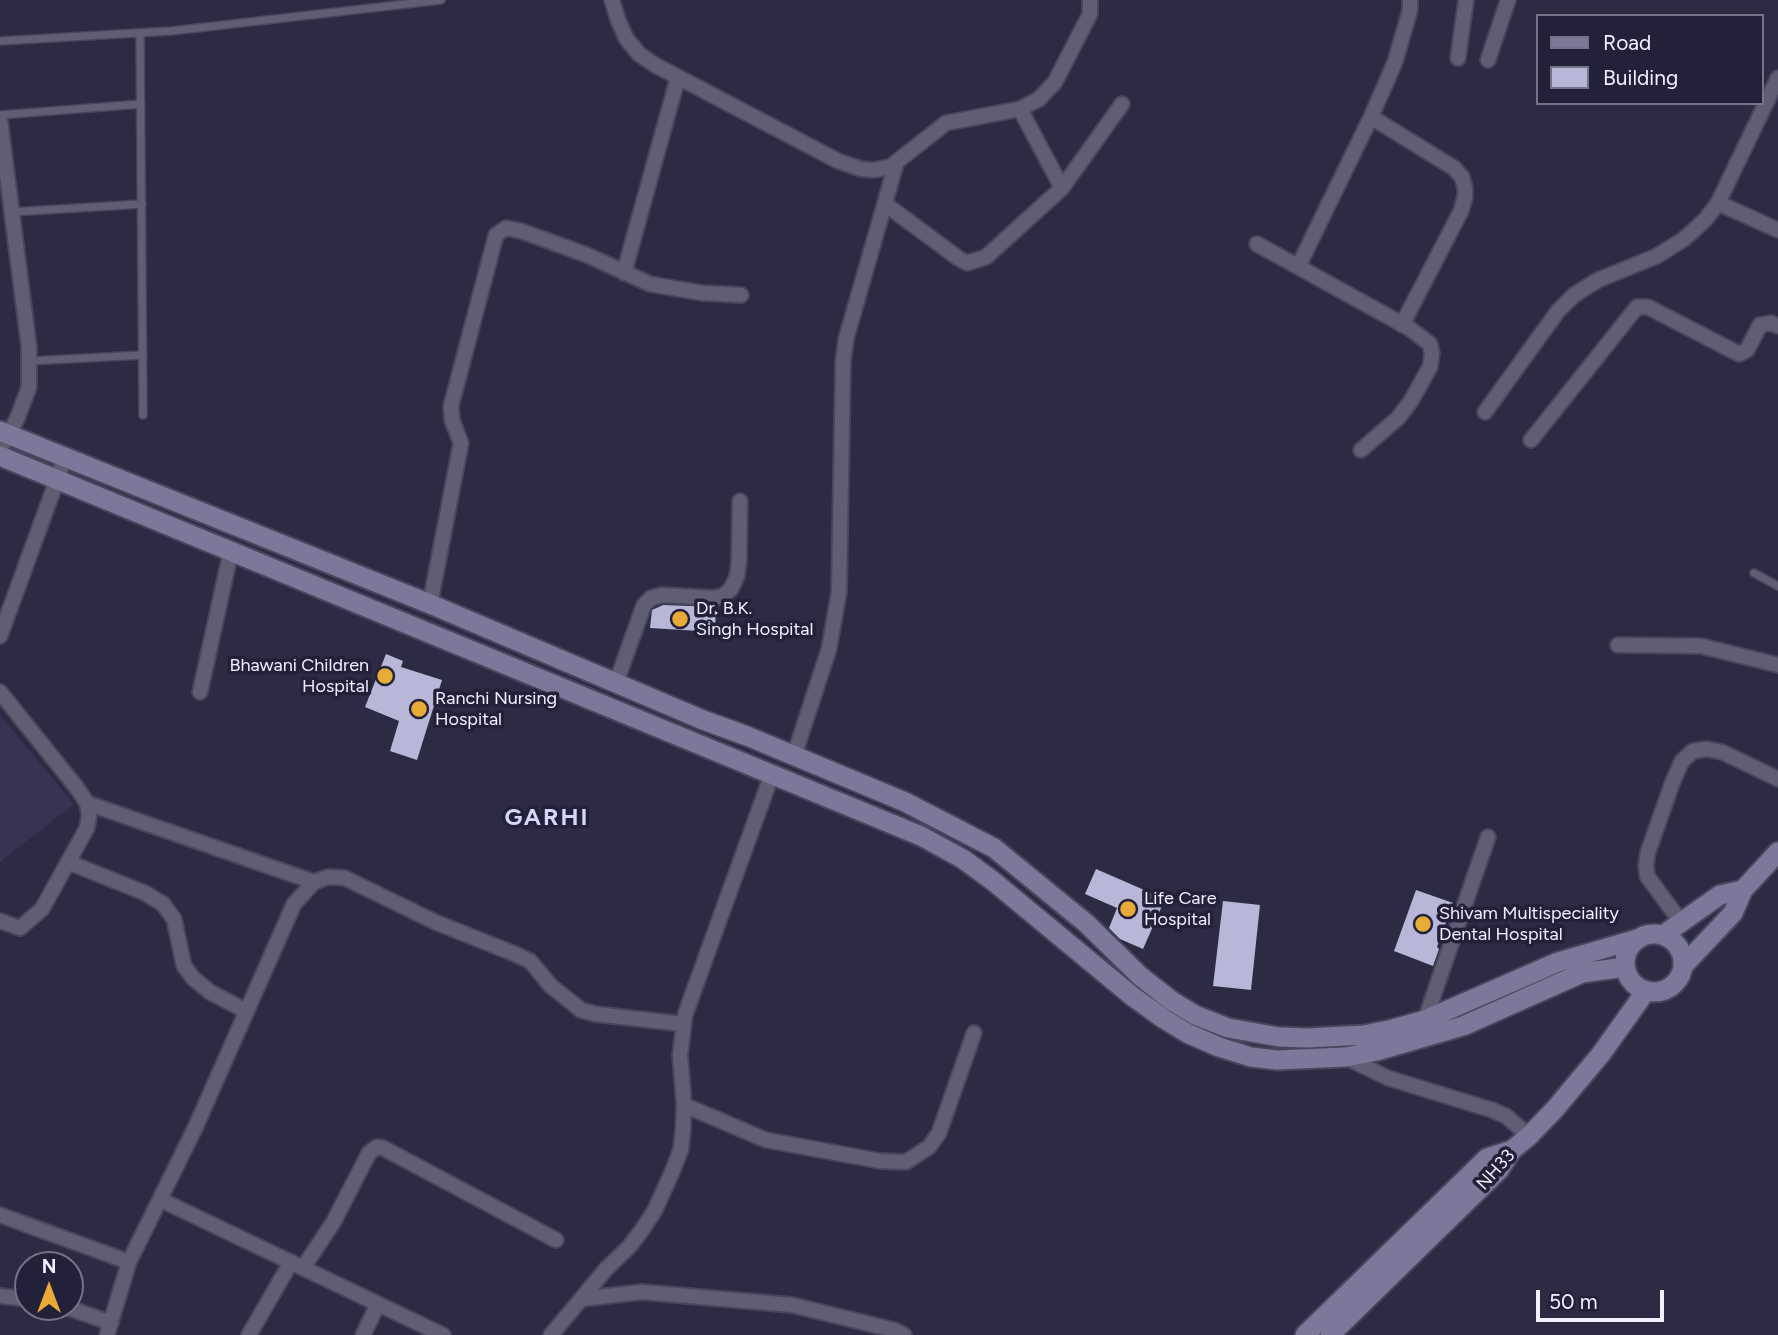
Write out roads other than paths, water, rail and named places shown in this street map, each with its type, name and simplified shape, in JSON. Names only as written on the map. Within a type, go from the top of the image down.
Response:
[{"type":"main road","points":[[3,438],[65,458],[430,604],[905,802],[994,848],[1087,924],[1140,976],[1172,1001],[1195,1015],[1228,1028],[1255,1034],[1307,1038],[1364,1035],[1425,1020],[1558,962],[1650,934],[1663,935],[1674,941],[1682,952],[1684,965]]},
{"type":"main road","points":[[0,456],[921,836],[963,859],[1021,903],[1132,996],[1187,1033],[1219,1047],[1277,1060],[1345,1057],[1434,1036],[1464,1026],[1569,978],[1598,969],[1625,967]]},
{"type":"main road","points":[[1637,939],[1625,956],[1629,977],[1636,986],[1646,991],[1659,992],[1671,987],[1680,977],[1684,965],[1733,913],[1743,890],[1778,852]]},
{"type":"main road","points":[[1663,935],[1720,895],[1743,890]]},
{"type":"main road","name":"NH33","points":[[1330,1335],[1499,1170],[1512,1150],[1530,1136],[1595,1063],[1646,991]]},
{"type":"main road","points":[[1305,1335],[1487,1158],[1512,1150]]},
{"type":"street","points":[[612,0],[626,38],[639,54],[838,161],[861,169],[874,170],[896,164],[946,123],[1020,109],[1039,99],[1055,82],[1090,14],[1090,0]]},
{"type":"street","points":[[1298,267],[1371,117],[1400,48],[1410,0]]},
{"type":"street","points":[[1458,58],[1466,0]]},
{"type":"street","points":[[1488,61],[1508,0]]},
{"type":"street","points":[[624,273],[678,77]]},
{"type":"street","points":[[1485,412],[1558,312],[1574,295],[1598,280],[1657,256],[1684,239],[1705,220],[1718,203],[1778,78]]},
{"type":"street","points":[[885,204],[967,263],[986,257],[1062,188],[1122,104]]},
{"type":"street","points":[[1020,109],[1062,188]]},
{"type":"street","points":[[1371,117],[1454,168],[1462,177],[1465,188],[1461,211],[1402,324]]},
{"type":"street","points":[[0,118],[29,361],[29,387],[3,438]]},
{"type":"street","points":[[794,756],[829,649],[839,592],[843,362],[846,339],[896,164]]},
{"type":"street","points":[[1718,203],[1778,230]]},
{"type":"street","points":[[430,604],[461,443],[452,420],[451,406],[496,235],[506,228],[521,230],[587,255],[650,284],[741,295]]},
{"type":"street","points":[[1257,244],[1402,324],[1430,344],[1430,367],[1411,401],[1398,418],[1361,450]]},
{"type":"street","points":[[1531,440],[1637,307],[1648,307],[1739,354],[1747,350],[1760,325],[1770,323],[1778,326]]},
{"type":"street","points":[[0,636],[65,458]]},
{"type":"street","points":[[616,683],[640,616],[651,598],[662,595],[713,598],[723,596],[731,589],[737,576],[739,561],[740,501]]},
{"type":"street","points":[[200,692],[230,551]]},
{"type":"street","points":[[1618,645],[1701,646],[1778,665]]},
{"type":"street","points":[[0,692],[88,803],[314,882]]},
{"type":"street","points":[[1681,922],[1647,876],[1646,865],[1648,852],[1682,761],[1693,751],[1707,749],[1732,756],[1778,779]]},
{"type":"street","points":[[551,1335],[607,1268],[629,1247],[654,1210],[681,1149],[684,1105],[680,1055],[683,1024],[772,774]]},
{"type":"street","points":[[0,921],[20,928],[42,909],[87,828],[88,803]]},
{"type":"street","points":[[1425,1020],[1488,837]]},
{"type":"street","points":[[68,862],[145,893],[163,904],[174,919],[184,966],[193,978],[210,992],[246,1011]]},
{"type":"street","points":[[84,1316],[109,1329],[129,1262],[161,1200],[294,904],[314,882],[328,877],[345,878],[435,922],[530,961],[551,986],[581,1010],[683,1024]]},
{"type":"street","points":[[684,1105],[766,1140],[880,1161],[906,1162],[929,1147],[939,1133],[975,1033]]},
{"type":"street","points":[[1345,1057],[1388,1078],[1492,1110],[1506,1116],[1530,1136]]},
{"type":"street","points":[[250,1335],[297,1265],[334,1222],[369,1153],[377,1147],[556,1240]]},
{"type":"street","points":[[161,1200],[443,1335]]},
{"type":"street","points":[[0,1214],[129,1262]]},
{"type":"street","points":[[581,1300],[642,1292],[792,1305],[894,1330],[904,1335]]},
{"type":"street","points":[[363,1335],[378,1304]]},
{"type":"lane","points":[[0,41],[171,32],[441,0]]},
{"type":"lane","points":[[140,33],[143,415]]},
{"type":"lane","points":[[0,118],[141,104]]},
{"type":"lane","points":[[12,212],[142,204]]},
{"type":"lane","points":[[29,361],[143,355]]},
{"type":"lane","points":[[1754,573],[1778,586]]},
{"type":"place","name":"Dr. B.K. Singh Hospital","points":[[680,619]]},
{"type":"place","name":"Bhawani Children Hospital","points":[[385,676]]},
{"type":"place","name":"Ranchi Nursing Hospital","points":[[419,709]]},
{"type":"place","name":"Life Care Hospital","points":[[1128,909]]},
{"type":"place","name":"Shivam Multispeciality Dental Hospital","points":[[1423,924]]},
{"type":"district","name":"GARHI","points":[[547,818]]}]
